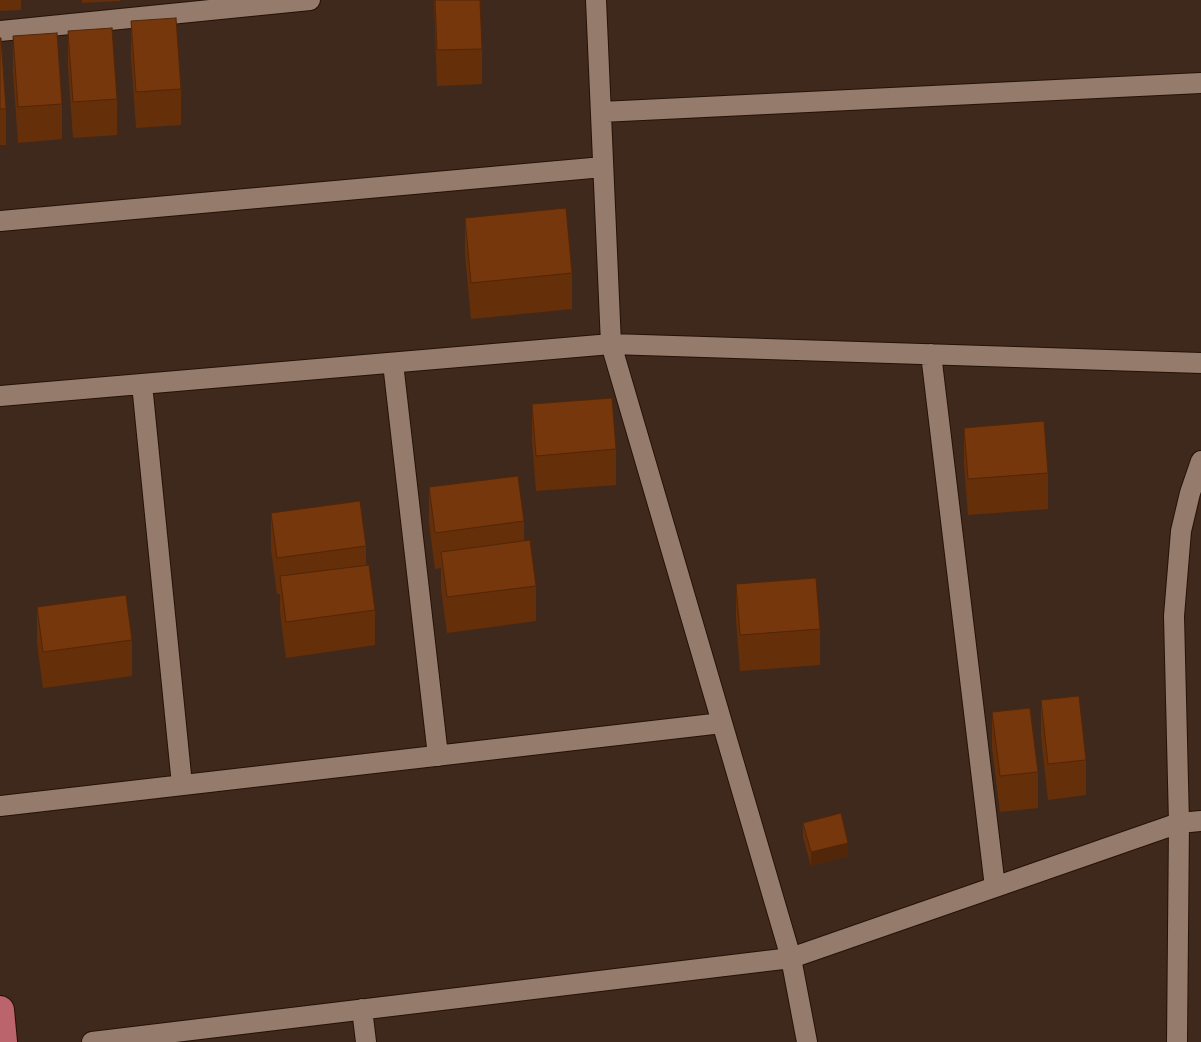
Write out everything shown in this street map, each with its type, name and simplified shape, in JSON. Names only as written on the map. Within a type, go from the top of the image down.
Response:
[{"type":"main road","points":[[0,1010],[3,1042]]},
{"type":"street","points":[[0,31],[310,0]]},
{"type":"street","points":[[596,0],[611,344],[791,958],[807,1042]]},
{"type":"street","points":[[601,112],[1201,84]]},
{"type":"street","points":[[0,221],[603,167]]},
{"type":"street","points":[[0,396],[611,344],[1201,363]]},
{"type":"street","points":[[931,354],[995,887]]},
{"type":"street","points":[[394,363],[438,756]]},
{"type":"street","points":[[142,384],[182,785]]},
{"type":"street","points":[[1177,1042],[1179,823],[1174,616],[1181,531],[1190,493],[1201,461]]},
{"type":"street","points":[[0,806],[722,723]]},
{"type":"street","points":[[92,1042],[791,958],[1179,823],[1201,821]]},
{"type":"street","points":[[362,1009],[366,1042]]},
{"type":"building","points":[[435,0],[480,0],[482,49],[437,50]]},
{"type":"building","points":[[176,18],[181,89],[136,92],[131,21]]},
{"type":"building","points":[[112,28],[117,99],[73,102],[68,31]]},
{"type":"building","points":[[57,33],[62,104],[18,107],[13,36]]},
{"type":"building","points":[[1,38],[6,109],[0,109]]},
{"type":"building","points":[[566,208],[572,273],[471,283],[465,218]]},
{"type":"building","points":[[612,398],[616,449],[536,456],[532,404]]},
{"type":"building","points":[[1044,421],[1048,473],[968,479],[964,428]]},
{"type":"building","points":[[518,476],[524,521],[435,533],[429,487]]},
{"type":"building","points":[[360,501],[366,546],[277,558],[271,513]]},
{"type":"building","points":[[530,540],[536,586],[447,597],[441,552]]},
{"type":"building","points":[[369,565],[375,610],[286,622],[280,576]]},
{"type":"building","points":[[816,578],[820,629],[740,635],[736,584]]},
{"type":"building","points":[[126,595],[132,640],[43,652],[37,607]]},
{"type":"building","points":[[1079,696],[1086,760],[1048,764],[1041,700]]},
{"type":"building","points":[[1030,708],[1038,772],[1000,776],[992,712]]},
{"type":"building","points":[[841,813],[848,843],[811,852],[803,823]]}]
